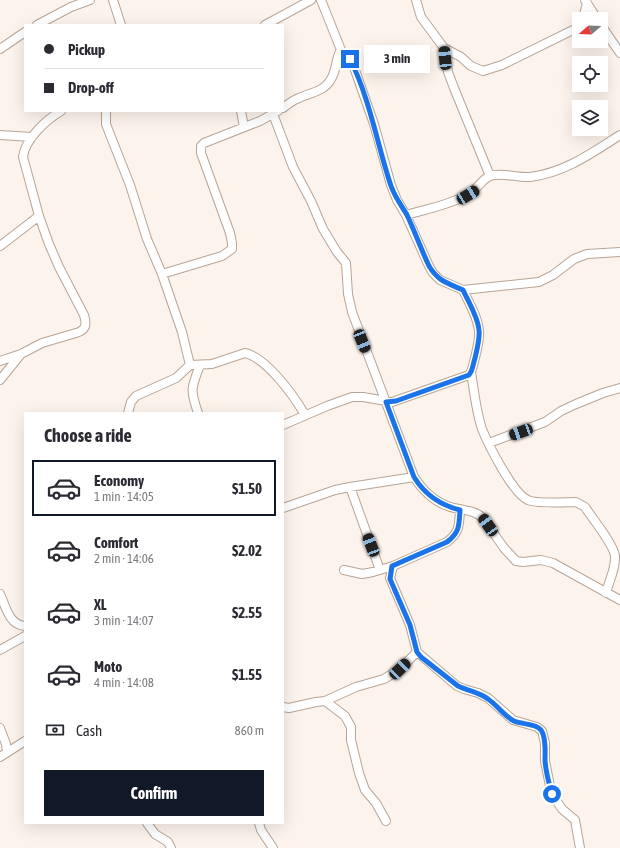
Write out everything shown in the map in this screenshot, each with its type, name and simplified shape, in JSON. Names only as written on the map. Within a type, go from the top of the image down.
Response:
[{"type":"street","points":[[39,24],[71,7],[90,0]]},
{"type":"street","points":[[114,0],[121,24]]},
{"type":"street","points":[[267,24],[311,0]]},
{"type":"street","points":[[321,0],[341,50],[350,59],[360,82],[374,124],[391,185],[397,200],[406,215],[429,266],[440,280],[463,290],[539,282],[548,279],[568,262],[580,257],[595,253],[620,252]]},
{"type":"street","points":[[416,0],[421,17],[444,48],[448,72],[490,176]]},
{"type":"street","points":[[584,12],[586,2]]},
{"type":"street","points":[[586,2],[592,12]]},
{"type":"street","points":[[444,48],[452,51],[471,66],[483,71],[502,65],[572,30]]},
{"type":"street","points":[[0,49],[24,33]]},
{"type":"street","points":[[608,37],[620,53]]},
{"type":"street","points":[[284,107],[300,97],[318,90],[329,83],[341,50]]},
{"type":"street","points":[[0,361],[21,354],[42,342],[82,332],[85,328],[86,322],[82,310],[59,267],[49,244],[39,216],[23,157],[24,149],[32,138],[50,119],[60,112]]},
{"type":"street","points":[[106,112],[109,132],[130,185],[147,239],[162,274],[182,332],[190,365]]},
{"type":"street","points":[[241,112],[244,127]]},
{"type":"street","points":[[162,274],[222,256],[232,249],[230,234],[201,149],[204,143],[276,113],[293,167],[311,201],[323,229],[337,252],[346,263],[348,294],[352,312],[414,477],[432,498],[448,507],[460,510],[470,510],[483,518],[504,548],[516,561],[523,562],[541,560],[553,563],[620,600]]},
{"type":"street","points":[[0,135],[32,138]]},
{"type":"street","points":[[406,215],[468,195],[476,190],[485,179],[490,176],[494,175],[522,178],[542,176],[556,172],[594,152],[620,135]]},
{"type":"street","points":[[0,246],[39,216]]},
{"type":"street","points":[[463,290],[479,330],[479,339],[471,372],[482,428],[489,443],[512,485],[528,501],[576,502],[585,507],[614,551],[614,565],[606,592]]},
{"type":"street","points":[[0,380],[21,354]]},
{"type":"street","points":[[128,412],[131,402],[136,396],[176,378],[190,365],[212,364],[240,354],[250,354],[261,362],[288,389],[305,415]]},
{"type":"street","points":[[198,412],[192,395],[193,384],[200,365]]},
{"type":"street","points":[[284,425],[327,406],[357,397],[386,402],[396,401],[465,377],[471,372]]},
{"type":"street","points":[[489,443],[545,422],[561,411],[576,404],[620,388]]},
{"type":"street","points":[[284,508],[350,486],[414,477]]},
{"type":"street","points":[[350,486],[380,570]]},
{"type":"street","points":[[344,570],[362,574],[380,570],[447,542],[455,536],[459,528],[460,510]]},
{"type":"street","points":[[392,566],[390,578],[410,625],[417,652],[464,690],[478,692],[488,698],[513,720],[537,727],[542,731],[546,743],[545,761],[550,786],[556,802],[575,820],[580,848]]},
{"type":"street","points":[[0,594],[11,618],[19,626],[24,626]]},
{"type":"street","points":[[0,650],[24,637]]},
{"type":"street","points":[[284,707],[289,708],[325,701],[356,686],[384,679],[400,669],[417,652]]},
{"type":"street","points":[[325,701],[345,716],[351,727],[351,740],[364,790],[376,803],[386,821]]},
{"type":"street","points":[[0,728],[6,744],[7,752]]},
{"type":"street","points":[[0,757],[24,742]]},
{"type":"street","points":[[148,824],[155,834],[168,842],[171,848]]},
{"type":"street","points":[[259,824],[261,830],[273,848]]},
{"type":"route","points":[[350,59],[360,82],[374,124],[391,185],[397,200],[406,215],[433,273],[440,280],[463,290],[479,330],[476,355],[469,375],[396,401],[386,402],[414,477],[419,485],[425,492],[441,504],[460,510],[459,528],[455,536],[447,542],[392,566],[390,578],[410,625],[417,652],[421,657],[450,681],[464,690],[478,692],[488,698],[513,720],[537,727],[542,731],[546,743],[545,761],[552,794]]}]
